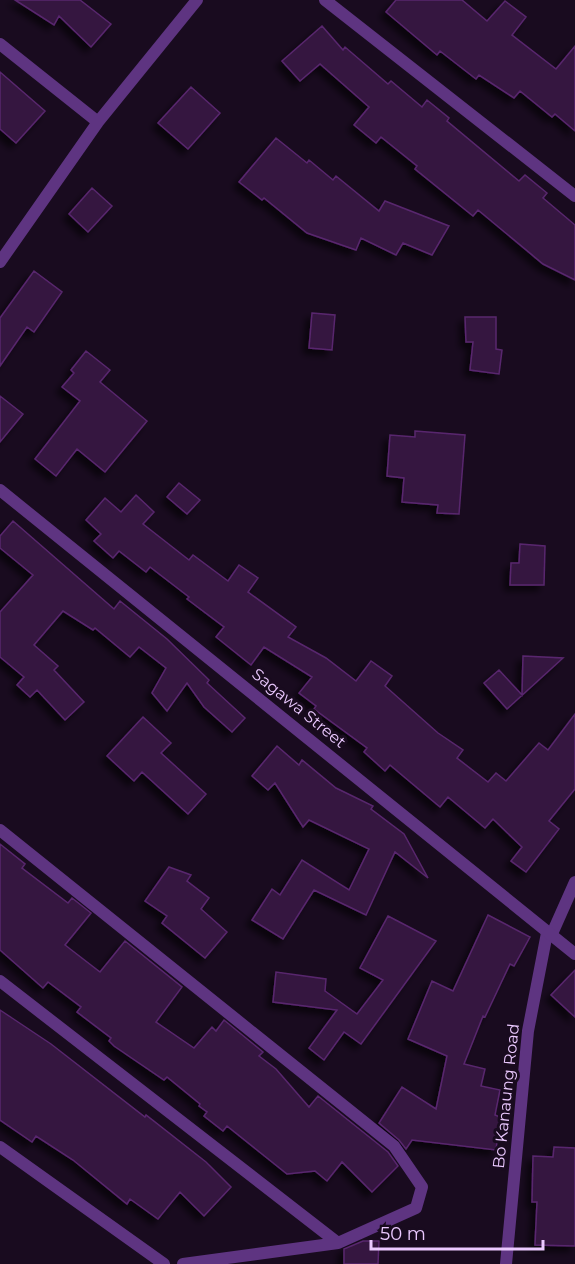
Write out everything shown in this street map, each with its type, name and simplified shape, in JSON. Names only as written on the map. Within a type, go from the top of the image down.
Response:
[{"type":"street","points":[[0,262],[98,122],[197,0]]},
{"type":"street","points":[[325,0],[575,196]]},
{"type":"street","points":[[0,44],[98,122]]},
{"type":"street","name":"Sagawa Street","points":[[0,490],[285,717],[575,954]]},
{"type":"street","points":[[0,830],[394,1146],[422,1187],[416,1208],[338,1243],[183,1264]]},
{"type":"street","name":"Bo Kanaung Road","points":[[506,1264],[528,1031],[549,934],[575,882]]},
{"type":"street","points":[[0,981],[338,1243]]},
{"type":"street","points":[[0,1148],[164,1264]]},
{"type":"building","points":[[15,0],[80,0],[111,24],[91,47],[59,16],[54,25]]},
{"type":"building","points":[[396,0],[462,0],[487,21],[505,1],[526,17],[512,35],[556,69],[575,46],[575,131],[555,114],[552,117],[520,91],[514,98],[479,75],[476,79],[440,51],[437,55],[386,12]]},
{"type":"building","points":[[322,26],[343,50],[345,47],[388,84],[391,81],[422,107],[427,100],[449,118],[447,121],[519,181],[525,175],[547,193],[543,198],[575,225],[575,280],[543,264],[478,210],[473,216],[415,169],[417,166],[381,137],[376,143],[354,125],[369,107],[320,64],[300,81],[282,61]]},
{"type":"building","points":[[0,72],[45,111],[16,143],[0,129]]},
{"type":"building","points":[[191,87],[220,113],[188,149],[158,123]]},
{"type":"building","points":[[276,138],[307,163],[309,160],[333,180],[336,176],[379,211],[385,201],[449,226],[432,255],[403,243],[396,255],[361,238],[356,250],[307,233],[264,198],[262,200],[239,182]]},
{"type":"building","points":[[92,188],[112,206],[88,232],[69,214]]},
{"type":"building","points":[[34,271],[62,292],[34,332],[27,327],[0,366],[0,318]]},
{"type":"building","points":[[312,313],[335,315],[332,350],[309,348]]},
{"type":"building","points":[[465,317],[496,317],[496,349],[502,350],[499,374],[470,370],[473,342],[466,342]]},
{"type":"building","points":[[86,351],[110,370],[100,382],[147,421],[105,472],[77,449],[56,476],[35,459],[80,401],[62,387],[74,373],[71,370]]},
{"type":"building","points":[[0,396],[23,414],[0,442]]},
{"type":"building","points":[[415,431],[465,435],[459,514],[437,513],[438,505],[402,502],[404,478],[387,476],[390,435],[415,437]]},
{"type":"building","points":[[179,483],[200,500],[187,514],[167,497]]},
{"type":"building","points":[[136,495],[154,512],[143,524],[189,560],[193,555],[228,581],[239,565],[258,578],[248,592],[296,627],[288,637],[326,658],[356,681],[371,661],[392,676],[385,686],[438,733],[463,750],[457,758],[488,782],[496,773],[506,781],[539,743],[548,750],[575,714],[575,789],[549,821],[559,829],[526,872],[511,861],[522,847],[493,819],[485,828],[448,797],[440,807],[390,765],[385,771],[364,752],[367,748],[314,709],[316,706],[299,693],[312,677],[264,647],[251,665],[216,637],[224,627],[187,599],[189,597],[150,567],[146,572],[119,551],[113,558],[94,541],[101,534],[86,520],[105,498],[121,512]]},
{"type":"building","points":[[13,521],[114,609],[120,601],[167,639],[209,680],[207,683],[245,718],[232,732],[204,707],[187,683],[167,711],[152,693],[166,668],[139,647],[130,657],[95,628],[93,630],[63,611],[34,645],[58,666],[54,670],[84,702],[65,720],[37,690],[30,697],[17,685],[24,677],[0,657],[0,612],[33,575],[0,548],[0,536]]},
{"type":"building","points":[[520,544],[545,546],[544,585],[510,585],[511,563],[519,563]]},
{"type":"building","points":[[523,656],[563,658],[507,709],[484,683],[499,670],[522,695]]},
{"type":"building","points":[[143,717],[171,743],[161,753],[206,794],[188,814],[142,772],[134,781],[107,756]]},
{"type":"building","points":[[277,746],[299,765],[302,760],[336,788],[373,806],[371,809],[404,834],[428,878],[395,852],[366,915],[314,890],[283,939],[252,920],[272,889],[280,895],[302,860],[349,890],[369,849],[309,820],[303,827],[275,783],[268,790],[252,776]]},
{"type":"building","points":[[0,844],[25,864],[22,868],[68,903],[72,898],[91,913],[65,945],[100,972],[125,941],[182,987],[156,1022],[194,1048],[212,1027],[216,1031],[224,1020],[263,1052],[259,1056],[276,1069],[309,1107],[318,1096],[388,1152],[398,1166],[372,1192],[342,1162],[327,1181],[315,1171],[287,1174],[227,1126],[223,1131],[204,1116],[207,1112],[199,1106],[200,1104],[167,1077],[164,1080],[114,1046],[109,1041],[111,1038],[77,1012],[81,1007],[48,982],[43,988],[0,950]]},
{"type":"building","points":[[169,867],[191,875],[187,881],[209,898],[201,909],[227,932],[205,958],[162,923],[167,916],[145,901]]},
{"type":"building","points":[[488,915],[530,937],[514,966],[510,964],[485,1017],[483,1016],[464,1064],[485,1069],[481,1086],[500,1090],[495,1115],[500,1117],[496,1150],[412,1140],[406,1149],[379,1123],[402,1087],[436,1109],[447,1056],[408,1039],[432,981],[453,991]]},
{"type":"building","points":[[388,916],[436,941],[361,1044],[344,1032],[324,1060],[309,1048],[337,1010],[273,1002],[276,972],[326,979],[325,991],[357,1014],[383,980],[360,968]]},
{"type":"building","points":[[575,970],[575,1017],[551,995]]},
{"type":"building","points":[[0,1010],[51,1044],[145,1117],[146,1115],[206,1162],[231,1187],[204,1216],[180,1192],[158,1219],[130,1199],[127,1204],[73,1160],[36,1136],[32,1142],[0,1120]]},
{"type":"building","points":[[554,1147],[575,1148],[575,1246],[535,1245],[537,1202],[532,1202],[533,1156],[553,1157]]},
{"type":"building","points":[[363,1241],[379,1241],[378,1264],[344,1264],[344,1249]]}]
